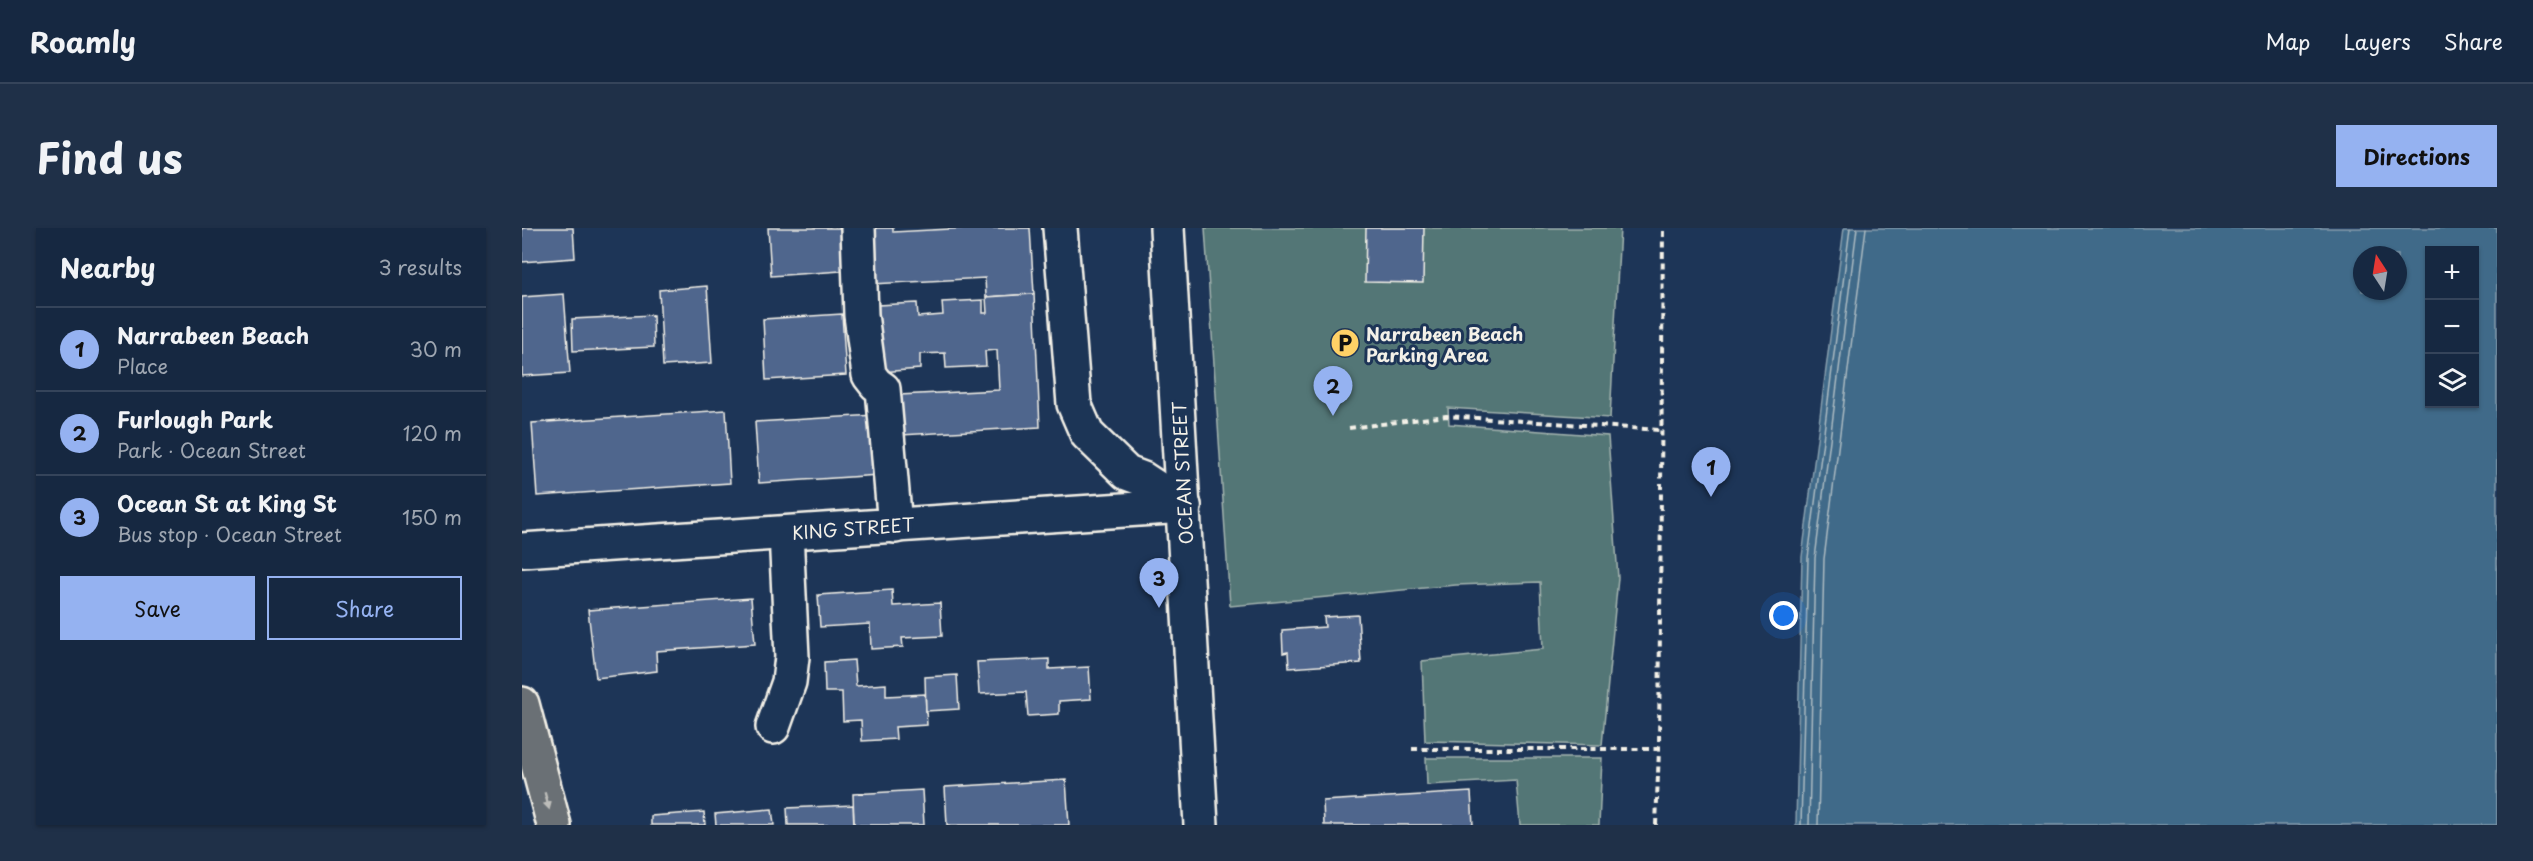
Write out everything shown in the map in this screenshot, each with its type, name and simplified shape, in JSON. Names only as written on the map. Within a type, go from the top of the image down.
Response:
[{"type":"highway","points":[[522,704],[554,825]]},
{"type":"street","points":[[858,228],[861,315],[867,365],[869,375],[876,384],[884,389],[895,526]]},
{"type":"street","points":[[1060,228],[1074,404],[1087,434],[1127,473],[1143,479],[1184,506]]},
{"type":"street","name":"OCEAN STREET","points":[[1167,228],[1201,825]]},
{"type":"street","name":"KING STREET","points":[[522,550],[1184,506]]},
{"type":"street","points":[[773,728],[789,682],[792,657],[786,533]]},
{"type":"path","points":[[1656,825],[1659,748],[1660,430],[1664,228]]},
{"type":"path","points":[[1349,428],[1446,416],[1660,430]]},
{"type":"path","points":[[1412,749],[1659,748]]},
{"type":"green space","points":[[1205,228],[1620,228],[1610,418],[1448,408],[1449,424],[1608,436],[1618,578],[1602,745],[1425,741],[1422,661],[1543,649],[1540,582],[1456,585],[1230,606]]},
{"type":"green space","points":[[1426,758],[1602,758],[1599,825],[1520,825],[1516,780],[1427,785]]},
{"type":"water","points":[[1844,228],[2497,228],[2497,825],[1796,825],[1802,557]]},
{"type":"building","points":[[522,228],[573,228],[575,258],[522,262]]},
{"type":"building","points":[[768,228],[852,228],[855,270],[771,276]]},
{"type":"building","points":[[869,228],[893,228],[893,232],[1030,228],[1034,294],[986,297],[985,278],[872,284]]},
{"type":"building","points":[[1366,228],[1424,228],[1423,283],[1365,282]]},
{"type":"building","points":[[707,286],[712,363],[663,366],[659,290]]},
{"type":"building","points":[[564,294],[570,373],[522,376],[522,297]]},
{"type":"building","points":[[1034,294],[1040,427],[901,435],[899,395],[999,390],[997,350],[985,351],[986,366],[946,368],[945,353],[920,354],[920,369],[880,372],[877,305],[917,303],[918,317],[943,315],[942,302],[983,300],[983,313],[987,313],[986,297]]},
{"type":"building","points":[[842,314],[846,375],[766,380],[763,319]]},
{"type":"building","points":[[653,315],[654,347],[573,351],[572,319]]},
{"type":"building","points":[[726,410],[730,483],[537,496],[532,423]]},
{"type":"building","points":[[875,415],[879,475],[759,483],[755,422]]},
{"type":"building","points":[[892,590],[893,606],[940,603],[942,636],[902,638],[903,647],[871,649],[870,624],[820,627],[818,595]]},
{"type":"building","points":[[751,598],[755,644],[656,651],[657,671],[596,678],[588,610]]},
{"type":"building","points":[[1358,615],[1361,663],[1289,668],[1288,652],[1283,653],[1282,630],[1325,627],[1324,617]]},
{"type":"building","points":[[1049,659],[1049,669],[1089,667],[1091,699],[1059,701],[1059,714],[1028,716],[1026,692],[979,694],[977,662]]},
{"type":"building","points":[[854,660],[856,686],[886,684],[886,696],[925,694],[927,725],[895,727],[896,739],[862,741],[861,720],[843,721],[842,692],[825,692],[824,662]]},
{"type":"building","points":[[957,675],[959,709],[926,711],[925,677]]},
{"type":"building","points":[[1066,780],[1069,825],[947,825],[945,787]]},
{"type":"building","points":[[922,790],[924,825],[854,825],[853,794]]},
{"type":"building","points":[[1471,792],[1473,825],[1324,825],[1323,801]]},
{"type":"building","points":[[853,805],[854,825],[788,825],[787,808]]},
{"type":"building","points":[[772,809],[774,825],[716,825],[715,814]]},
{"type":"building","points":[[704,812],[705,825],[651,825],[651,816]]},
{"type":"place","name":"Narrabeen Beach Parking Area","points":[[1345,343]]},
{"type":"place","name":"Furlough Park","points":[[1333,416]]},
{"type":"place","name":"Narrabeen Beach","points":[[1711,497]]},
{"type":"place","name":"Ocean St at King St","points":[[1159,608]]}]
